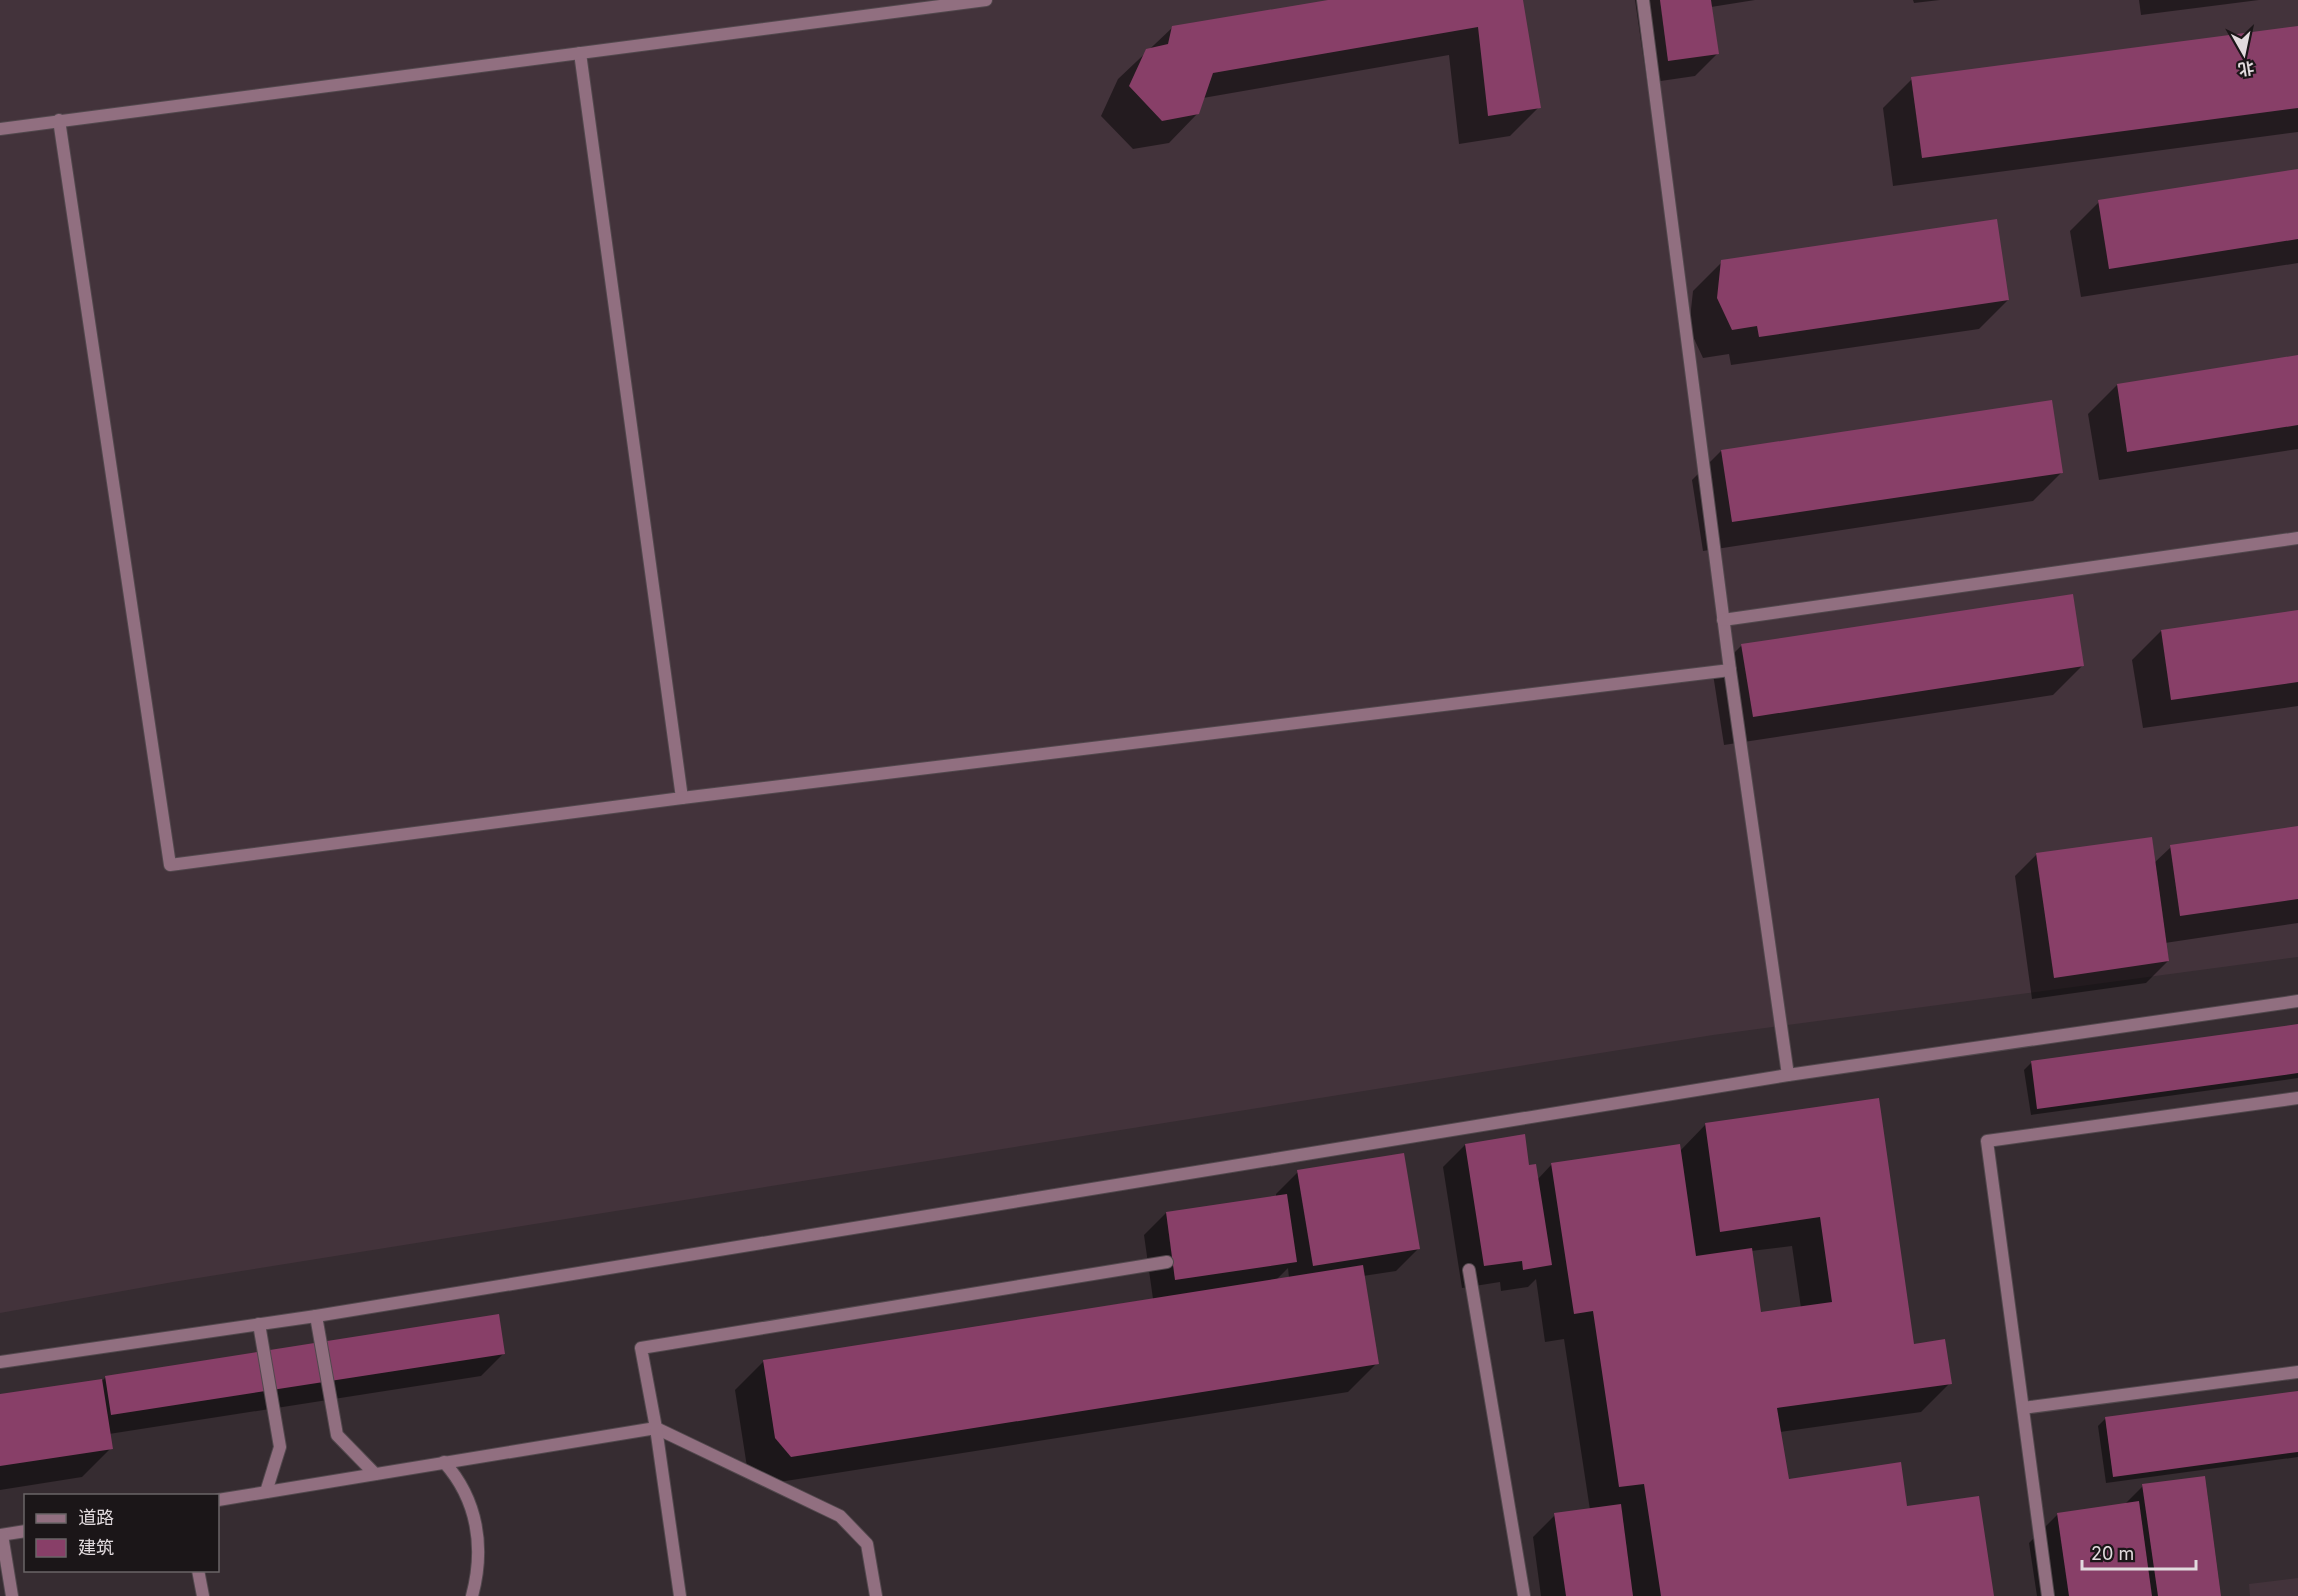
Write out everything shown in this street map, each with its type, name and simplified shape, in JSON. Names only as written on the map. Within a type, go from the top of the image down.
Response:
[{"type":"street","points":[[0,129],[986,0]]},
{"type":"street","points":[[1643,0],[1723,620],[1788,1075]]},
{"type":"street","points":[[580,53],[682,798]]},
{"type":"street","points":[[59,120],[170,865],[682,798],[1730,670]]},
{"type":"street","points":[[1723,620],[2298,538]]},
{"type":"street","points":[[0,1362],[316,1316],[1788,1075],[2298,1001]]},
{"type":"street","points":[[2048,1596],[1987,1142],[2298,1098]]},
{"type":"street","points":[[680,1596],[656,1428],[641,1348],[1167,1262]]},
{"type":"street","points":[[1469,1270],[1524,1596]]},
{"type":"street","points":[[316,1316],[337,1435],[375,1474]]},
{"type":"street","points":[[259,1324],[280,1447],[266,1492]]},
{"type":"street","points":[[2023,1408],[2298,1372]]},
{"type":"street","points":[[219,1500],[656,1428],[840,1516],[867,1544],[876,1596]]},
{"type":"street","points":[[444,1462],[458,1478],[476,1522],[480,1569],[472,1596]]},
{"type":"street","points":[[12,1596],[1,1535],[24,1531]]},
{"type":"street","points":[[198,1572],[203,1596]]},
{"type":"shaded area","points":[[0,0],[2298,0],[2298,957],[1713,1035],[173,1282],[0,1313]]},
{"type":"shaded area","points":[[2298,1578],[2298,1596],[2250,1596],[2249,1584]]},
{"type":"building","points":[[1328,0],[1523,0],[1541,108],[1488,116],[1478,27],[1213,73],[1199,114],[1162,121],[1129,86],[1146,49],[1168,44],[1172,26]]},
{"type":"building","points":[[1660,0],[1711,0],[1719,54],[1668,61]]},
{"type":"building","points":[[2298,26],[2298,108],[1922,158],[1911,77]]},
{"type":"building","points":[[2298,169],[2298,239],[2109,269],[2098,200]]},
{"type":"building","points":[[1997,219],[2009,300],[1759,337],[1757,326],[1732,330],[1717,298],[1721,260]]},
{"type":"building","points":[[2298,355],[2298,425],[2127,452],[2117,384]]},
{"type":"building","points":[[2052,400],[2063,473],[1732,522],[1721,450]]},
{"type":"building","points":[[2073,594],[2084,666],[1753,717],[1741,644]]},
{"type":"building","points":[[2298,610],[2298,682],[2171,700],[2161,630]]},
{"type":"building","points":[[2298,826],[2298,899],[2180,916],[2170,845]]},
{"type":"building","points":[[2152,837],[2169,961],[2054,978],[2036,853]]},
{"type":"building","points":[[2298,1024],[2298,1073],[2037,1109],[2031,1061]]},
{"type":"building","points":[[1879,1098],[1914,1344],[1945,1339],[1952,1384],[1777,1408],[1789,1479],[1901,1462],[1907,1506],[1979,1496],[1994,1596],[1661,1596],[1644,1484],[1619,1487],[1593,1311],[1574,1314],[1551,1163],[1680,1144],[1696,1256],[1752,1248],[1761,1312],[1832,1302],[1820,1217],[1720,1232],[1705,1123]]},
{"type":"building","points":[[1525,1134],[1529,1165],[1536,1164],[1552,1265],[1523,1270],[1522,1261],[1484,1266],[1465,1144]]},
{"type":"building","points":[[1404,1153],[1420,1249],[1313,1266],[1297,1170]]},
{"type":"building","points":[[1287,1194],[1297,1262],[1175,1280],[1166,1212]]},
{"type":"building","points":[[1363,1265],[1379,1364],[791,1457],[775,1438],[763,1360]]},
{"type":"building","points":[[499,1314],[505,1354],[111,1415],[105,1376]]},
{"type":"building","points":[[102,1379],[113,1449],[0,1466],[0,1394]]},
{"type":"building","points":[[2298,1391],[2298,1452],[2113,1477],[2105,1417]]},
{"type":"building","points":[[2205,1476],[2221,1596],[2158,1596],[2142,1484]]},
{"type":"building","points":[[2139,1501],[2152,1596],[2069,1596],[2057,1513]]},
{"type":"building","points":[[1621,1504],[1633,1596],[1566,1596],[1554,1513]]}]
